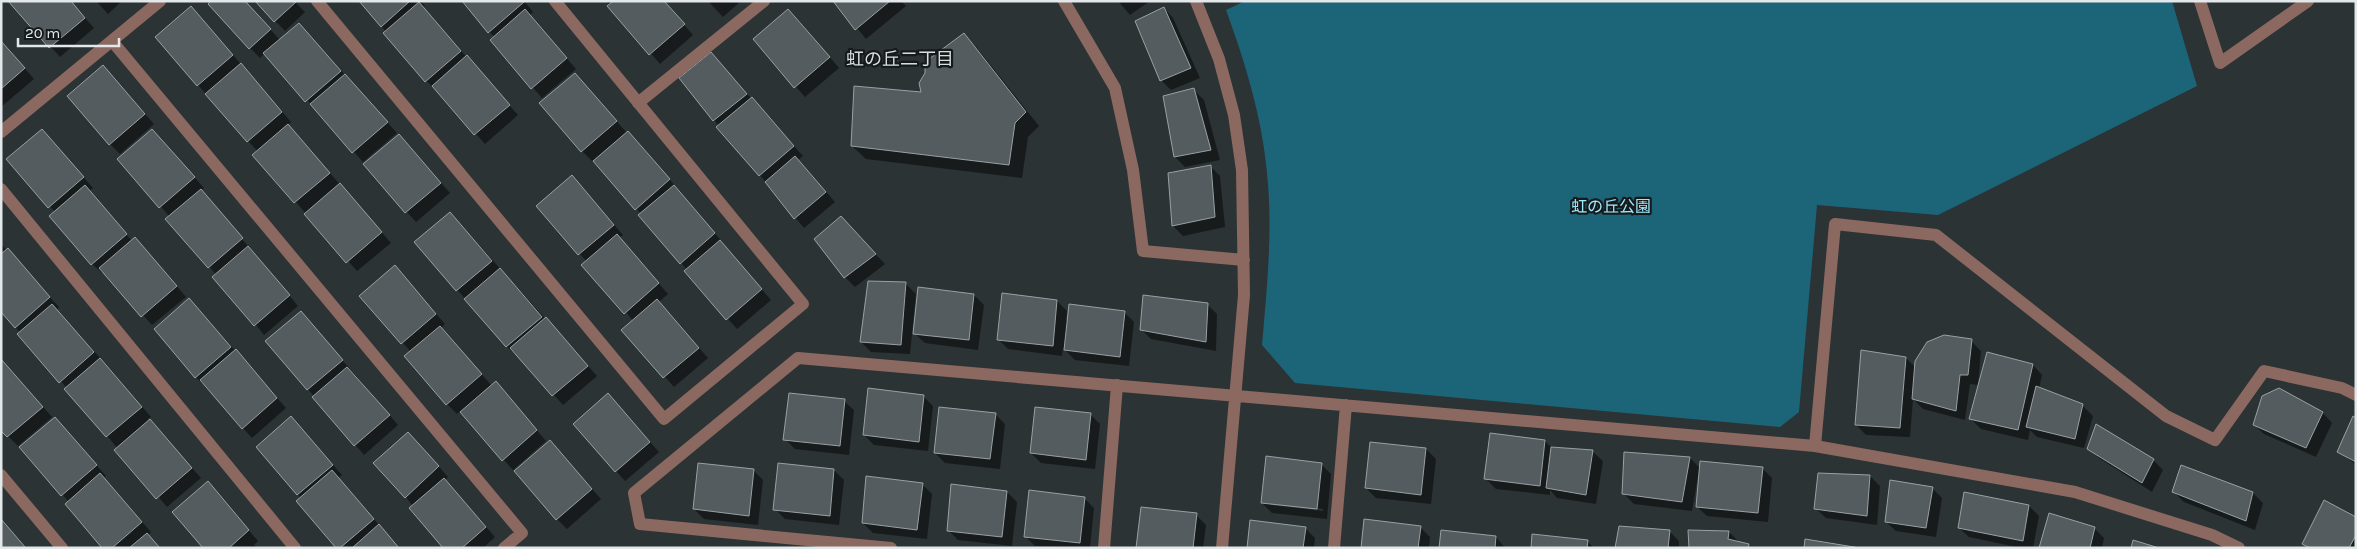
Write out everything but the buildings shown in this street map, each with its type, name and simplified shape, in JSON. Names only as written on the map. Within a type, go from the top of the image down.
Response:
[{"type":"street","points":[[1,132],[160,1]]},
{"type":"street","points":[[316,1],[664,419],[803,304],[555,1]]},
{"type":"street","points":[[638,102],[764,1]]},
{"type":"street","points":[[1064,1],[1115,88],[1133,170],[1143,251],[1244,260]]},
{"type":"street","points":[[1196,1],[1219,59],[1234,115],[1242,170],[1244,296],[1222,548]]},
{"type":"street","points":[[2200,1],[2220,63],[2308,1]]},
{"type":"street","points":[[112,41],[522,533],[504,548]]},
{"type":"street","points":[[1,189],[295,548]]},
{"type":"street","points":[[1815,446],[1835,224],[1936,235],[2166,416],[2215,440],[2264,371],[2342,388],[2356,395]]},
{"type":"street","points":[[891,548],[640,524],[634,493],[798,358],[1815,446],[2075,492],[2212,535],[2239,548]]},
{"type":"street","points":[[1104,548],[1117,385]]},
{"type":"street","points":[[1334,548],[1346,405]]},
{"type":"street","points":[[1,475],[62,548]]},
{"type":"green space","name":"虹の丘公園","points":[[1245,1],[2172,1],[2197,86],[1938,215],[1817,205],[1799,412],[1780,427],[1295,383],[1262,345],[1269,237],[1269,194],[1265,152],[1252,90],[1226,10]]},
{"type":"district","name":"虹の丘二丁目","points":[[900,59]]}]
